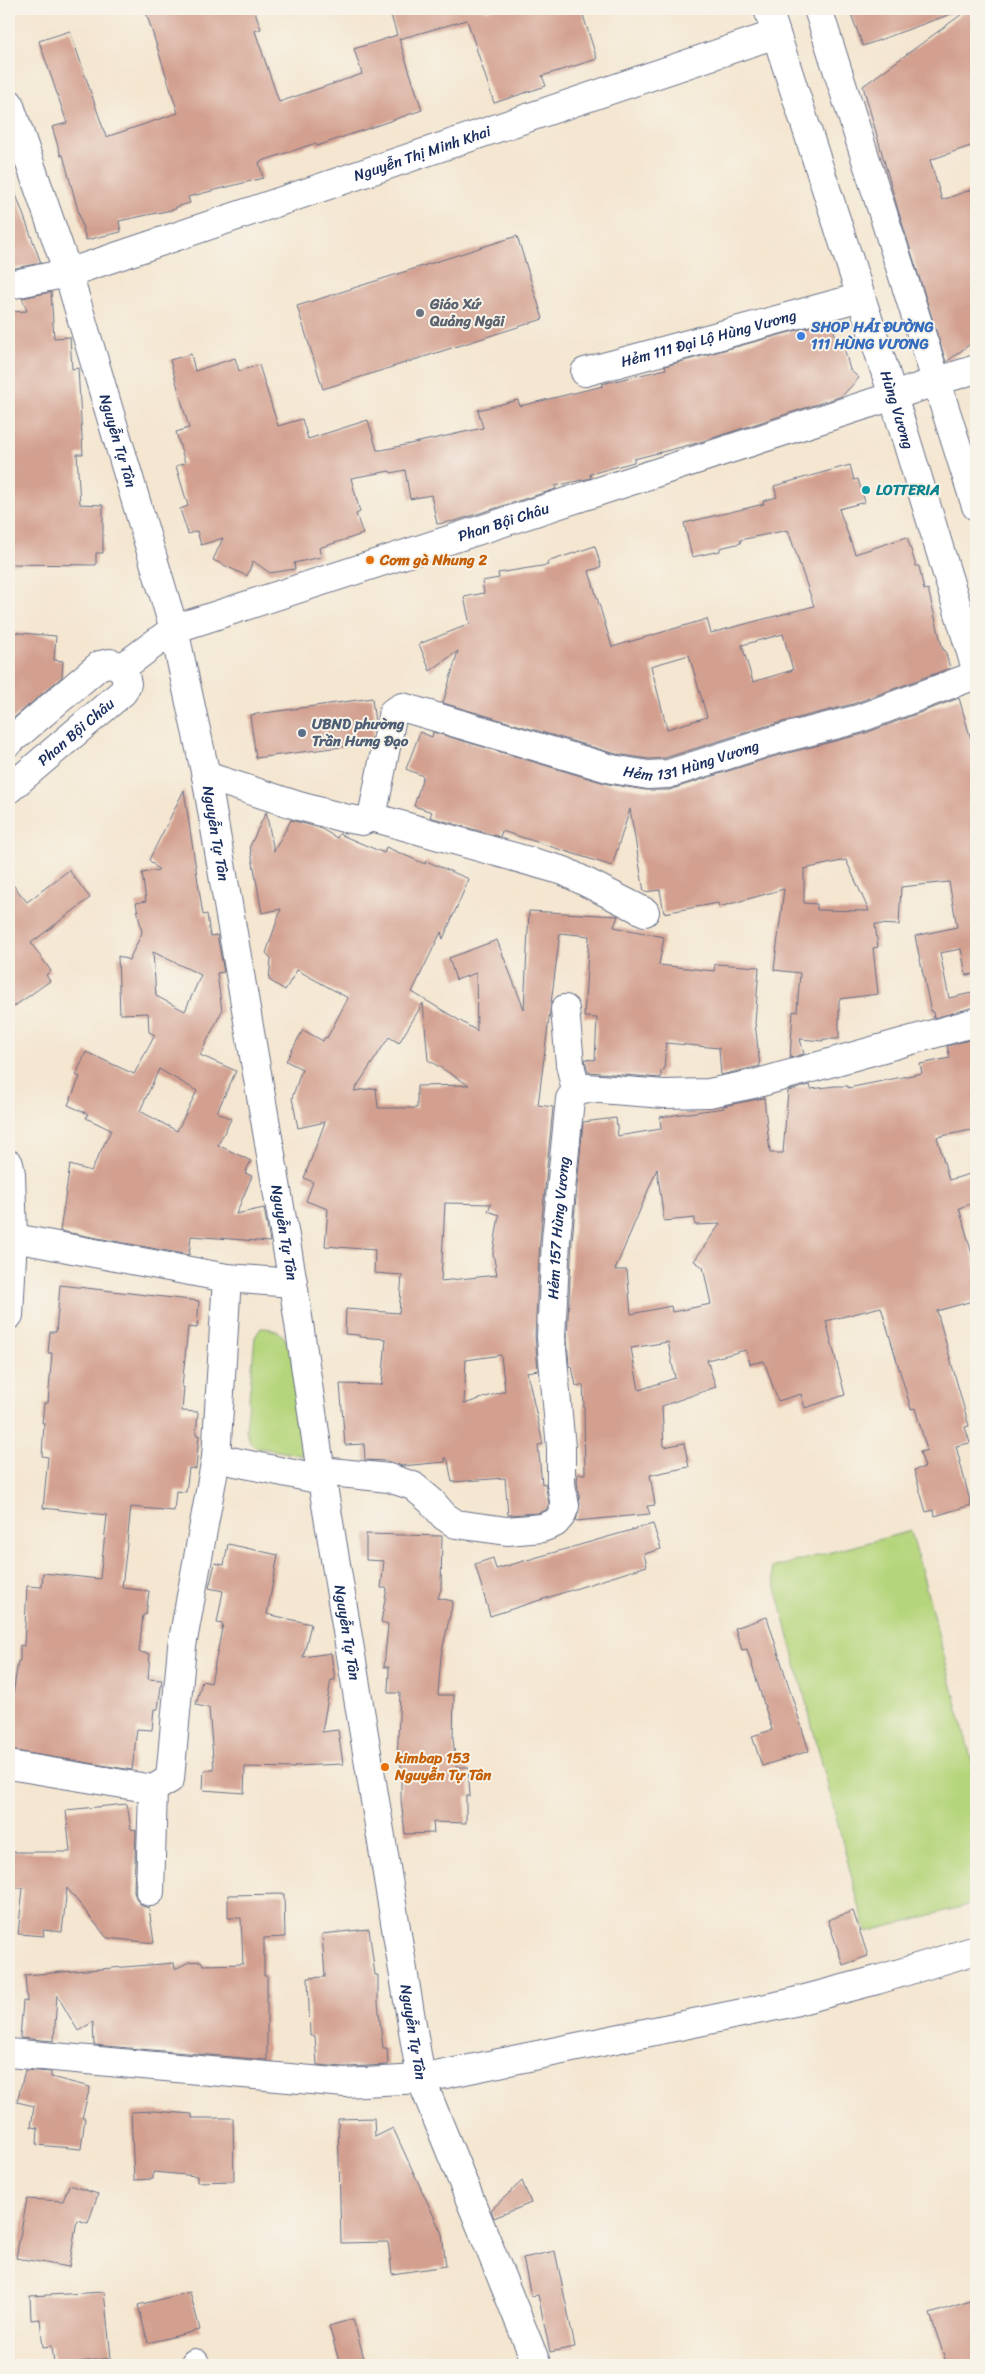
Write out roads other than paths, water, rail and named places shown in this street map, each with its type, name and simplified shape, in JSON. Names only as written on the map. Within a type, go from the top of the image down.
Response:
[{"type":"street","points":[[818,9],[938,381],[976,506]]},
{"type":"street","name":"Nguyễn Thị Minh Khai","points":[[9,285],[68,273],[772,21]]},
{"type":"street","name":"Hùng Vương","points":[[772,21],[893,396],[976,669]]},
{"type":"street","name":"Nguyễn Tự Tân","points":[[9,103],[68,273],[174,629],[206,776],[292,1283],[421,2079],[537,2365]]},
{"type":"street","name":"Hẻm 111 Đại Lộ Hùng Vương","points":[[585,372],[861,297]]},
{"type":"street","points":[[938,381],[976,369]]},
{"type":"street","name":"Phan Bội Châu","points":[[9,789],[124,692],[126,684],[123,667],[174,629],[938,381]]},
{"type":"street","points":[[9,742],[100,665],[110,663],[123,667]]},
{"type":"street","name":"Hẻm 131 Hùng Vương","points":[[372,817],[393,712],[402,707],[612,768],[648,776],[668,774],[768,742],[858,719],[976,675]]},
{"type":"street","points":[[206,776],[299,806],[344,818],[362,821],[372,817],[564,871],[645,912]]},
{"type":"street","points":[[565,1009],[570,1064],[576,1091],[587,1088],[664,1094],[709,1093],[758,1082],[976,1022]]},
{"type":"street","name":"Hẻm 157 Hùng Vương","points":[[322,1475],[389,1478],[413,1486],[431,1501],[444,1516],[456,1524],[507,1530],[542,1528],[555,1523],[562,1516],[565,1506],[551,1338],[553,1278],[570,1099],[576,1091]]},
{"type":"street","points":[[9,1164],[11,1174],[9,1316]]},
{"type":"street","points":[[11,1237],[227,1278],[292,1283]]},
{"type":"street","points":[[9,1765],[153,1789],[170,1779],[182,1646],[216,1458],[227,1278]]},
{"type":"street","points":[[216,1458],[322,1475]]},
{"type":"street","points":[[150,1892],[153,1789]]},
{"type":"street","points":[[9,2053],[345,2083],[421,2079],[786,2004],[877,1980],[976,1950]]},
{"type":"place","name":"Giáo Xứ Quảng Ngãi","points":[[420,313]]},
{"type":"place","name":"SHOP HẢI ĐƯỜNG 111 HÙNG VƯƠNG","points":[[801,336]]},
{"type":"place","name":"LOTTERIA","points":[[866,490]]},
{"type":"place","name":"Cơm gà Nhung 2","points":[[370,560]]},
{"type":"place","name":"UBND phường Trần Hưng Đạo","points":[[302,733]]},
{"type":"place","name":"kimbap 153 Nguyễn Tự Tân","points":[[385,1767]]}]
